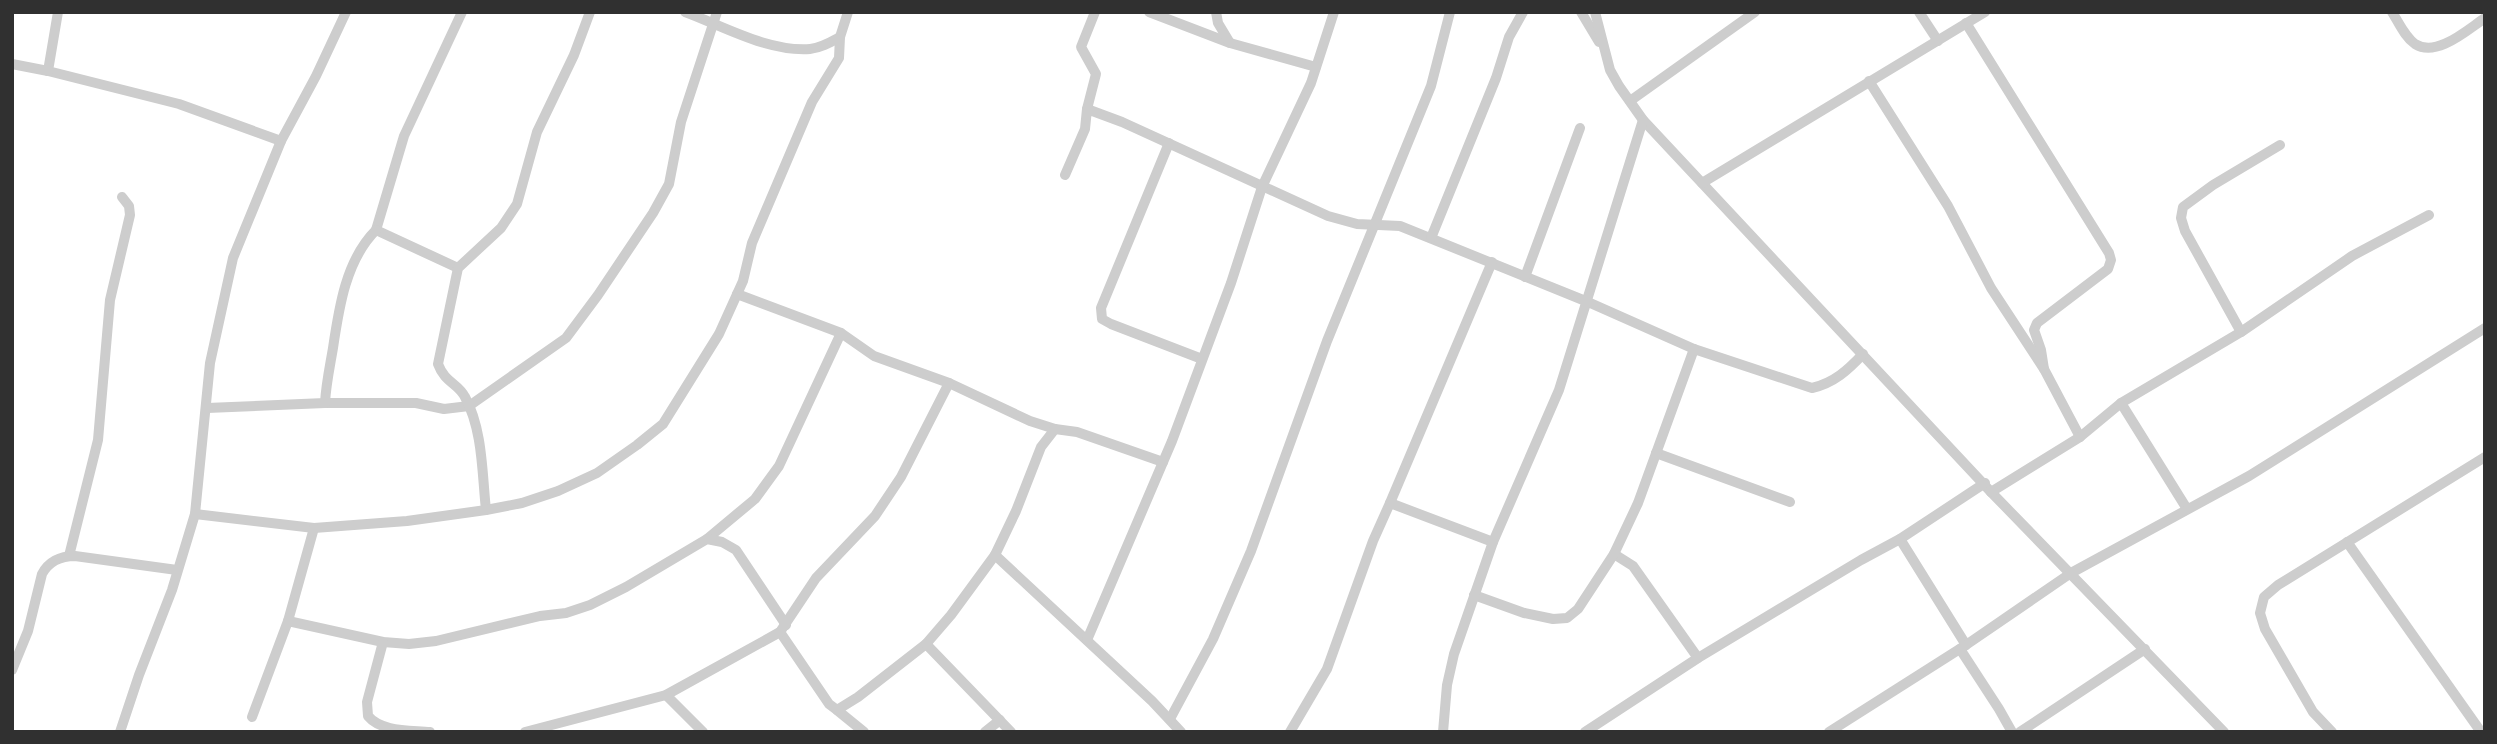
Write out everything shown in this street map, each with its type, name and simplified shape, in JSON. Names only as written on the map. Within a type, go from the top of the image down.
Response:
[{"type":"street","points":[[48,71],[58,12]]},
{"type":"street","points":[[120,732],[195,514],[210,363],[233,258],[281,141],[316,76],[345,12]]},
{"type":"street","points":[[325,403],[335,334],[346,284],[355,259],[376,230],[404,136],[462,12]]},
{"type":"street","points":[[486,510],[477,434],[469,406],[464,394],[450,384],[438,364],[458,268],[501,228],[517,204],[537,132],[574,55],[590,12]]},
{"type":"street","points":[[685,12],[715,17],[760,40],[793,49],[812,49],[840,37]]},
{"type":"street","points":[[195,514],[314,528],[407,521],[486,510],[522,503],[558,491],[597,472],[663,424],[719,334],[743,281],[752,243],[813,102],[839,58],[840,37],[848,12]]},
{"type":"street","points":[[1065,176],[1085,129],[1096,74],[1082,47],[1095,12]]},
{"type":"street","points":[[1149,12],[1230,43],[1316,66]]},
{"type":"street","points":[[1216,12],[1218,23],[1230,43]]},
{"type":"street","points":[[1087,640],[1163,462],[1231,282],[1262,187],[1311,83],[1334,12]]},
{"type":"street","points":[[1170,719],[1234,595],[1327,341],[1431,86],[1450,12]]},
{"type":"street","points":[[1431,238],[1491,91],[1509,37],[1523,12]]},
{"type":"street","points":[[1581,12],[1606,53]]},
{"type":"street","points":[[1595,12],[1611,70],[1643,120],[1988,488],[2146,649],[2221,731]]},
{"type":"street","points":[[1630,101],[1739,16],[1755,12]]},
{"type":"street","points":[[1919,12],[1938,41]]},
{"type":"street","points":[[1702,183],[1985,12]]},
{"type":"street","points":[[2392,12],[2409,39],[2417,46],[2426,47],[2444,44],[2485,18]]},
{"type":"street","points":[[207,408],[325,403],[416,403],[444,409],[469,406],[566,338],[653,213],[669,184],[681,122],[715,17]]},
{"type":"street","points":[[1966,23],[2111,260],[2108,269],[2037,323],[2034,330],[2044,369]]},
{"type":"street","points":[[12,64],[179,104],[281,141]]},
{"type":"street","points":[[1869,82],[1948,206],[1991,288],[2031,353],[2044,369],[2080,438]]},
{"type":"street","points":[[1087,110],[1122,122],[1343,221],[1400,226],[1588,302],[1694,349],[1812,388],[1837,379],[1863,354]]},
{"type":"street","points":[[1443,732],[1447,685],[1474,595],[1493,542],[1559,390],[1643,120]]},
{"type":"street","points":[[1525,276],[1580,128]]},
{"type":"street","points":[[1169,143],[1101,308],[1102,318],[1111,324],[1202,359]]},
{"type":"street","points":[[2241,332],[2180,218],[2183,207],[2213,185],[2280,145]]},
{"type":"street","points":[[69,556],[97,440],[110,300],[130,215],[129,206],[122,197]]},
{"type":"street","points":[[1585,732],[1698,658],[1861,560],[2080,438],[2121,403],[2241,332],[2352,256],[2429,215]]},
{"type":"street","points":[[376,230],[458,268]]},
{"type":"street","points":[[1290,732],[1327,669],[1373,541],[1492,262]]},
{"type":"street","points":[[737,294],[841,333],[874,356],[949,383],[1030,421],[1077,432],[1163,462]]},
{"type":"street","points":[[1829,732],[1963,647],[2071,573],[2249,476],[2485,328]]},
{"type":"street","points":[[288,621],[383,642],[409,644],[436,641],[540,616],[566,613],[617,591],[706,539],[755,499],[779,466],[841,333]]},
{"type":"street","points":[[1474,595],[1553,619],[1567,618],[1578,609],[1614,554],[1637,503],[1694,349]]},
{"type":"street","points":[[525,732],[570,727],[666,695],[783,629],[816,578],[875,516],[901,477],[949,383]]},
{"type":"street","points":[[2121,403],[2187,509]]},
{"type":"street","points":[[837,710],[926,644],[951,615],[995,555],[1041,447],[1055,429]]},
{"type":"street","points":[[1656,453],[1790,502]]},
{"type":"street","points":[[2332,732],[2312,712],[2265,629],[2260,613],[2264,597],[2278,584],[2485,457]]},
{"type":"street","points":[[1390,503],[1493,542]]},
{"type":"street","points":[[252,717],[288,621],[314,528]]},
{"type":"street","points":[[706,539],[722,542],[736,550],[829,704],[864,732]]},
{"type":"street","points":[[1900,539],[2012,732]]},
{"type":"street","points":[[2347,542],[2481,732]]},
{"type":"street","points":[[1614,554],[1633,566],[1698,658]]},
{"type":"street","points":[[995,555],[1180,731]]},
{"type":"street","points":[[12,670],[27,631],[41,575],[53,561],[69,556],[177,570]]},
{"type":"street","points":[[383,642],[367,702],[368,716],[383,726],[429,732]]},
{"type":"street","points":[[926,644],[1011,732]]},
{"type":"street","points":[[2020,732],[2146,649]]},
{"type":"street","points":[[666,695],[703,732]]},
{"type":"street","points":[[985,732],[1000,720]]}]
